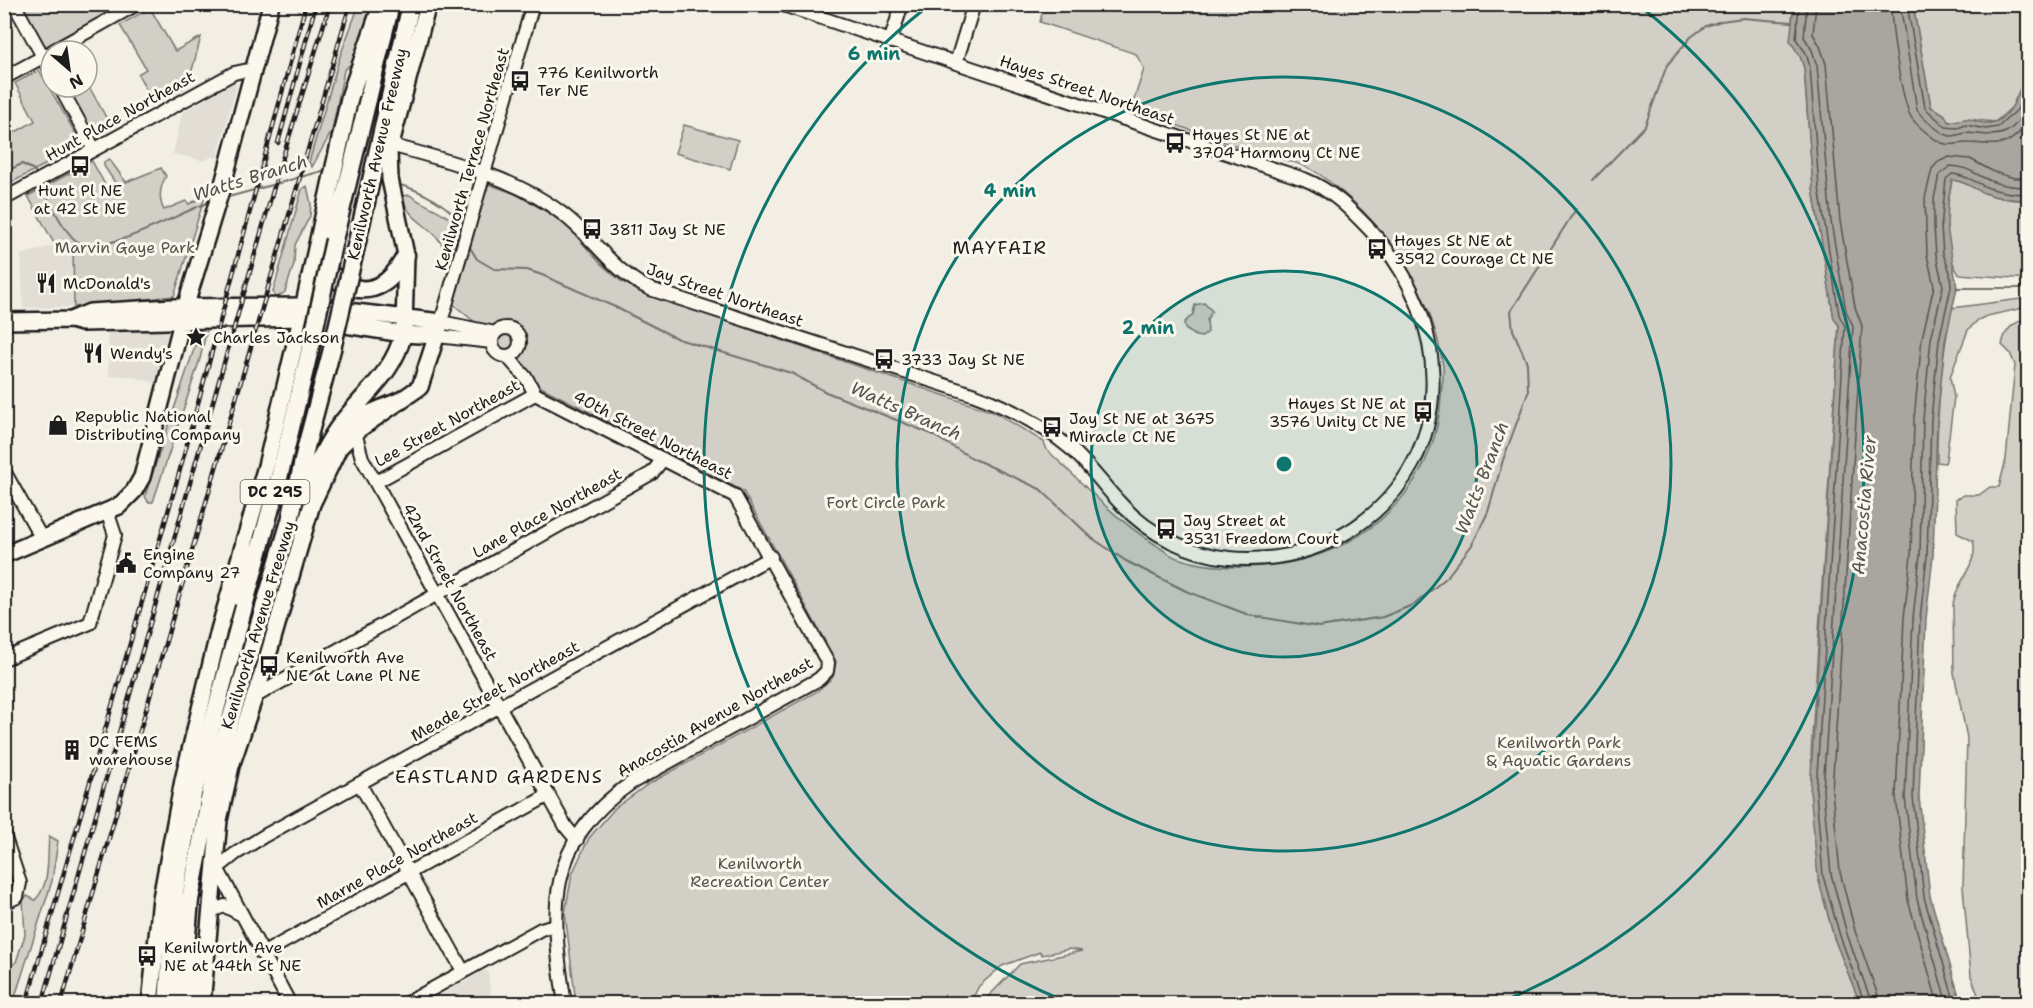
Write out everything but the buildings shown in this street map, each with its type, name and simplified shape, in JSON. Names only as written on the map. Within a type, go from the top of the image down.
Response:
[{"type":"highway","points":[[344,157],[361,59],[382,4]]},
{"type":"highway","name":"Kenilworth Avenue Freeway","points":[[167,1004],[175,892],[185,835],[279,478],[311,345],[327,242],[344,157],[391,4]]},
{"type":"highway","name":"Kenilworth Avenue Freeway","points":[[181,1004],[195,877],[214,774],[290,521],[367,196],[382,164],[411,4]]},
{"type":"highway","points":[[327,242],[325,264],[334,277],[348,287],[361,290],[376,287],[387,280],[406,255]]},
{"type":"highway","points":[[303,312],[327,242]]},
{"type":"highway","points":[[290,521],[322,452],[339,427],[395,359],[404,326]]},
{"type":"highway","points":[[339,427],[402,400]]},
{"type":"highway","points":[[235,639],[245,539]]},
{"type":"highway","points":[[194,1004],[198,916],[195,877]]},
{"type":"main road","points":[[4,555],[107,512],[126,500],[142,477],[184,313],[215,210],[271,4]]},
{"type":"main road","points":[[404,326],[406,255],[394,202],[382,164],[390,145],[428,4]]},
{"type":"main road","points":[[150,1004],[161,898],[178,806],[219,630],[266,466],[303,312]]},
{"type":"main road","points":[[4,321],[71,320],[82,323],[184,313],[303,312],[439,329],[423,382],[402,400],[356,432],[333,458],[312,504],[256,696],[231,766],[219,820],[202,1004]]},
{"type":"street","points":[[14,4],[39,39]]},
{"type":"street","points":[[74,39],[137,4]]},
{"type":"street","name":"Kenilworth Terrace Northeast","points":[[439,329],[533,4]]},
{"type":"street","name":"Hayes Street Northeast","points":[[780,4],[817,10],[890,42],[1304,179],[1336,197],[1370,230],[1397,264],[1419,307],[1432,357],[1433,390],[1426,430],[1412,466],[1390,497],[1359,524],[1320,546],[1281,557],[1239,559],[1199,552],[1171,541],[1145,525],[1123,506],[1068,446]]},
{"type":"street","points":[[890,42],[902,4]]},
{"type":"street","points":[[957,63],[974,4]]},
{"type":"street","points":[[4,78],[39,59]]},
{"type":"street","name":"Hunt Place Northeast","points":[[4,199],[234,73],[254,69]]},
{"type":"street","points":[[67,99],[94,149]]},
{"type":"street","name":"Jay Street Northeast","points":[[390,145],[527,191],[579,227],[618,270],[650,290],[992,401],[1034,423],[1068,446]]},
{"type":"street","points":[[527,380],[518,349],[519,336],[513,329],[503,328],[494,337],[495,350],[507,356],[527,380],[535,394]]},
{"type":"street","points":[[439,329],[494,337]]},
{"type":"street","points":[[507,356],[518,349]]},
{"type":"street","name":"40th Street Northeast","points":[[535,394],[735,496],[825,656]]},
{"type":"street","name":"Lee Street Northeast","points":[[376,482],[535,394]]},
{"type":"street","name":"42nd Street Northeast","points":[[356,432],[362,458],[566,827],[577,840]]},
{"type":"street","points":[[333,458],[351,452],[362,458]]},
{"type":"street","name":"Lane Place Northeast","points":[[256,696],[284,678],[652,473],[663,459]]},
{"type":"street","points":[[4,471],[42,539]]},
{"type":"street","points":[[4,659],[90,623],[115,535],[107,512]]},
{"type":"street","name":"Meade Street Northeast","points":[[216,863],[771,557]]},
{"type":"street","name":"Anacostia Avenue Northeast","points":[[565,1004],[555,925],[561,876],[577,840],[601,807],[631,783],[822,677],[828,667],[825,656]]},
{"type":"street","points":[[265,666],[271,674],[284,678]]},
{"type":"street","points":[[360,784],[463,971]]},
{"type":"street","name":"Marne Place Northeast","points":[[262,954],[549,795]]},
{"type":"street","points":[[4,835],[20,891],[15,899],[4,903]]},
{"type":"street","points":[[216,863],[240,914],[290,1004]]},
{"type":"street","points":[[210,911],[225,906],[240,914]]},
{"type":"street","points":[[405,1004],[541,929],[555,925]]},
{"type":"shaded area","points":[[234,82],[237,84],[217,158],[212,156],[205,161],[173,154],[182,113]]},
{"type":"shaded area","points":[[55,245],[73,246],[74,307],[23,308],[21,255]]},
{"type":"shaded area","points":[[164,330],[168,333],[156,383],[129,376],[109,376],[108,331]]},
{"type":"shaded area","points":[[485,970],[488,972],[492,1003],[426,1003]]},
{"type":"green space","points":[[21,5],[106,5],[110,12],[59,39],[40,39]]},
{"type":"green space","points":[[359,5],[371,5],[354,61],[344,70],[332,131],[312,167],[309,162],[340,56]]},
{"type":"green space","name":"Kenilworth Park & Aquatic Gardens","points":[[1044,5],[1794,5],[1792,30],[1804,68],[1813,188],[1834,319],[1839,325],[1811,753],[1818,877],[1834,938],[1860,1003],[1330,1004],[1306,995],[1283,1004],[982,1003],[1020,964],[1082,951],[1069,949],[1042,955],[1040,952],[1002,966],[979,986],[970,1003],[576,1003],[565,913],[572,874],[589,838],[615,808],[647,785],[816,692],[833,677],[836,661],[743,491],[539,386],[518,370],[495,339],[453,304],[488,184],[516,194],[563,221],[600,263],[622,282],[757,332],[996,413],[1044,442],[1047,450],[1126,524],[1177,558],[1224,567],[1257,567],[1305,559],[1333,549],[1358,536],[1381,519],[1400,500],[1417,477],[1429,452],[1437,425],[1443,377],[1437,337],[1416,283],[1383,234],[1342,192],[1311,170],[1131,109],[1144,69],[1136,54],[1040,22]]},
{"type":"green space","points":[[1913,5],[2028,5],[2028,70],[2012,107],[1995,122],[1966,119],[1949,122],[1944,114],[1931,107]]},
{"type":"green space","points":[[150,8],[175,51],[201,37],[188,85],[154,104],[138,74],[146,69],[120,25]]},
{"type":"green space","points":[[39,70],[39,99],[56,99],[82,145],[5,186],[5,138],[35,121],[15,83]]},
{"type":"green space","points":[[74,99],[96,99],[112,128],[95,138]]},
{"type":"green space","points":[[684,125],[738,140],[730,169],[675,153]]},
{"type":"green space","name":"Marvin Gaye Park","points":[[109,159],[126,182],[161,168],[166,176],[161,193],[164,210],[186,201],[189,204],[205,196],[174,296],[74,307],[73,246],[55,245],[28,196],[92,161],[109,192],[118,187],[104,166],[104,162]]},
{"type":"green space","points":[[1952,180],[2002,198],[2028,200],[2028,279],[1959,274],[1949,253],[1946,228]]},
{"type":"green space","points":[[307,186],[311,204],[310,216],[295,245],[294,264],[285,292],[276,298],[273,292],[302,189]]},
{"type":"green space","points":[[410,195],[451,220],[457,236],[454,247],[445,251],[434,234],[415,218],[403,196]]},
{"type":"green space","points":[[2028,298],[2028,307],[1987,316],[1978,320],[1968,330],[1950,377],[1954,397],[1946,460],[1945,463],[1937,462],[1940,385],[1952,308]]},
{"type":"green space","points":[[1204,303],[1212,311],[1207,320],[1208,332],[1202,337],[1185,329],[1184,323],[1193,314],[1195,305]]},
{"type":"green space","points":[[2028,319],[2028,1003],[1981,1003],[1971,976],[1963,887],[1967,738],[1954,673],[1954,598],[1970,565],[1974,549],[1973,541],[1957,533],[1956,499],[1964,495],[1979,495],[1990,487],[1999,487],[2006,459],[2015,365],[2010,353],[2002,345],[2011,327]]},
{"type":"green space","points":[[201,328],[207,329],[200,359],[153,502],[148,502],[145,496]]},
{"type":"green space","points":[[49,836],[58,841],[52,881],[13,1003],[5,1003],[5,961],[9,967],[16,962],[25,935],[23,900],[27,896],[35,900],[44,886]]},
{"type":"water","name":"Anacostia River","points":[[1794,5],[1913,5],[1931,107],[1944,114],[1949,122],[1965,119],[1986,123],[2002,118],[2014,104],[2028,70],[2028,200],[1995,197],[1965,183],[1952,180],[1948,201],[1947,227],[1957,288],[1945,341],[1937,420],[1933,556],[1926,619],[1919,797],[1930,896],[1961,1003],[1860,1003],[1834,938],[1818,877],[1810,791],[1839,325],[1834,319],[1813,188],[1804,68],[1800,56],[1790,41]]},
{"type":"waterway","name":"Watts Branch","points":[[1593,180],[1645,126],[1667,65],[1691,37],[1706,26],[1721,21],[1743,18],[1791,22]]},
{"type":"waterway","name":"Watts Branch","points":[[4,172],[22,164],[34,170],[37,176]]},
{"type":"waterway","name":"Watts Branch","points":[[225,198],[326,170]]},
{"type":"waterway","name":"Watts Branch","points":[[42,183],[52,206],[68,232],[78,242],[91,245],[125,238],[210,202]]},
{"type":"waterway","name":"Watts Branch","points":[[396,184],[414,190],[443,205],[462,227]]},
{"type":"waterway","name":"Watts Branch","points":[[468,244],[477,259],[494,269],[527,270],[542,275],[615,307],[678,339],[791,373],[826,392],[929,433],[972,458],[1040,489],[1092,538],[1126,561],[1186,591],[1249,615],[1319,627],[1383,617],[1415,604],[1446,578],[1472,545],[1488,512],[1503,460],[1528,392],[1527,363],[1513,330],[1511,311],[1576,209]]},
{"type":"waterway","points":[[1956,288],[2028,288]]},
{"type":"railway","points":[[26,1004],[178,477],[306,4]]},
{"type":"railway","points":[[278,143],[316,4]]},
{"type":"railway","points":[[42,1004],[278,173],[330,4]]},
{"type":"railway","points":[[61,1004],[350,4]]},
{"type":"place","name":"776 Kenilworth Ter NE","points":[[520,81]]},
{"type":"place","name":"Hayes St NE at 3704 Harmony Ct NE","points":[[1175,143]]},
{"type":"place","name":"Hunt Pl NE at 42 St NE","points":[[80,166]]},
{"type":"place","name":"3811 Jay St NE","points":[[592,229]]},
{"type":"place","name":"Hayes St NE at 3592 Courage Ct NE","points":[[1377,249]]},
{"type":"place","name":"McDonald's","points":[[46,283]]},
{"type":"place","name":"Charles Jackson","points":[[196,337]]},
{"type":"place","name":"Wendy's","points":[[93,353]]},
{"type":"place","name":"3733 Jay St NE","points":[[884,359]]},
{"type":"place","name":"Hayes St NE at 3576 Unity Ct NE","points":[[1423,412]]},
{"type":"place","name":"Republic National Distributing Company","points":[[58,425]]},
{"type":"place","name":"Jay St NE at 3675 Miracle Ct NE","points":[[1052,427]]},
{"type":"place","name":"Jay Street at 3531 Freedom Court","points":[[1166,529]]},
{"type":"place","name":"Engine Company 27","points":[[126,563]]},
{"type":"place","name":"Kenilworth Ave NE at Lane Pl NE","points":[[269,666]]},
{"type":"place","name":"DC FEMS warehouse","points":[[72,750]]},
{"type":"place","name":"Kenilworth Ave NE at 44th St NE","points":[[147,956]]},
{"type":"district","name":"MAYFAIR","points":[[1000,248]]},
{"type":"district","name":"EASTLAND GARDENS","points":[[499,777]]},
{"type":"park label","name":"Fort Circle Park","points":[[886,502]]},
{"type":"park label","name":"Kenilworth Recreation Center","points":[[760,872]]}]
